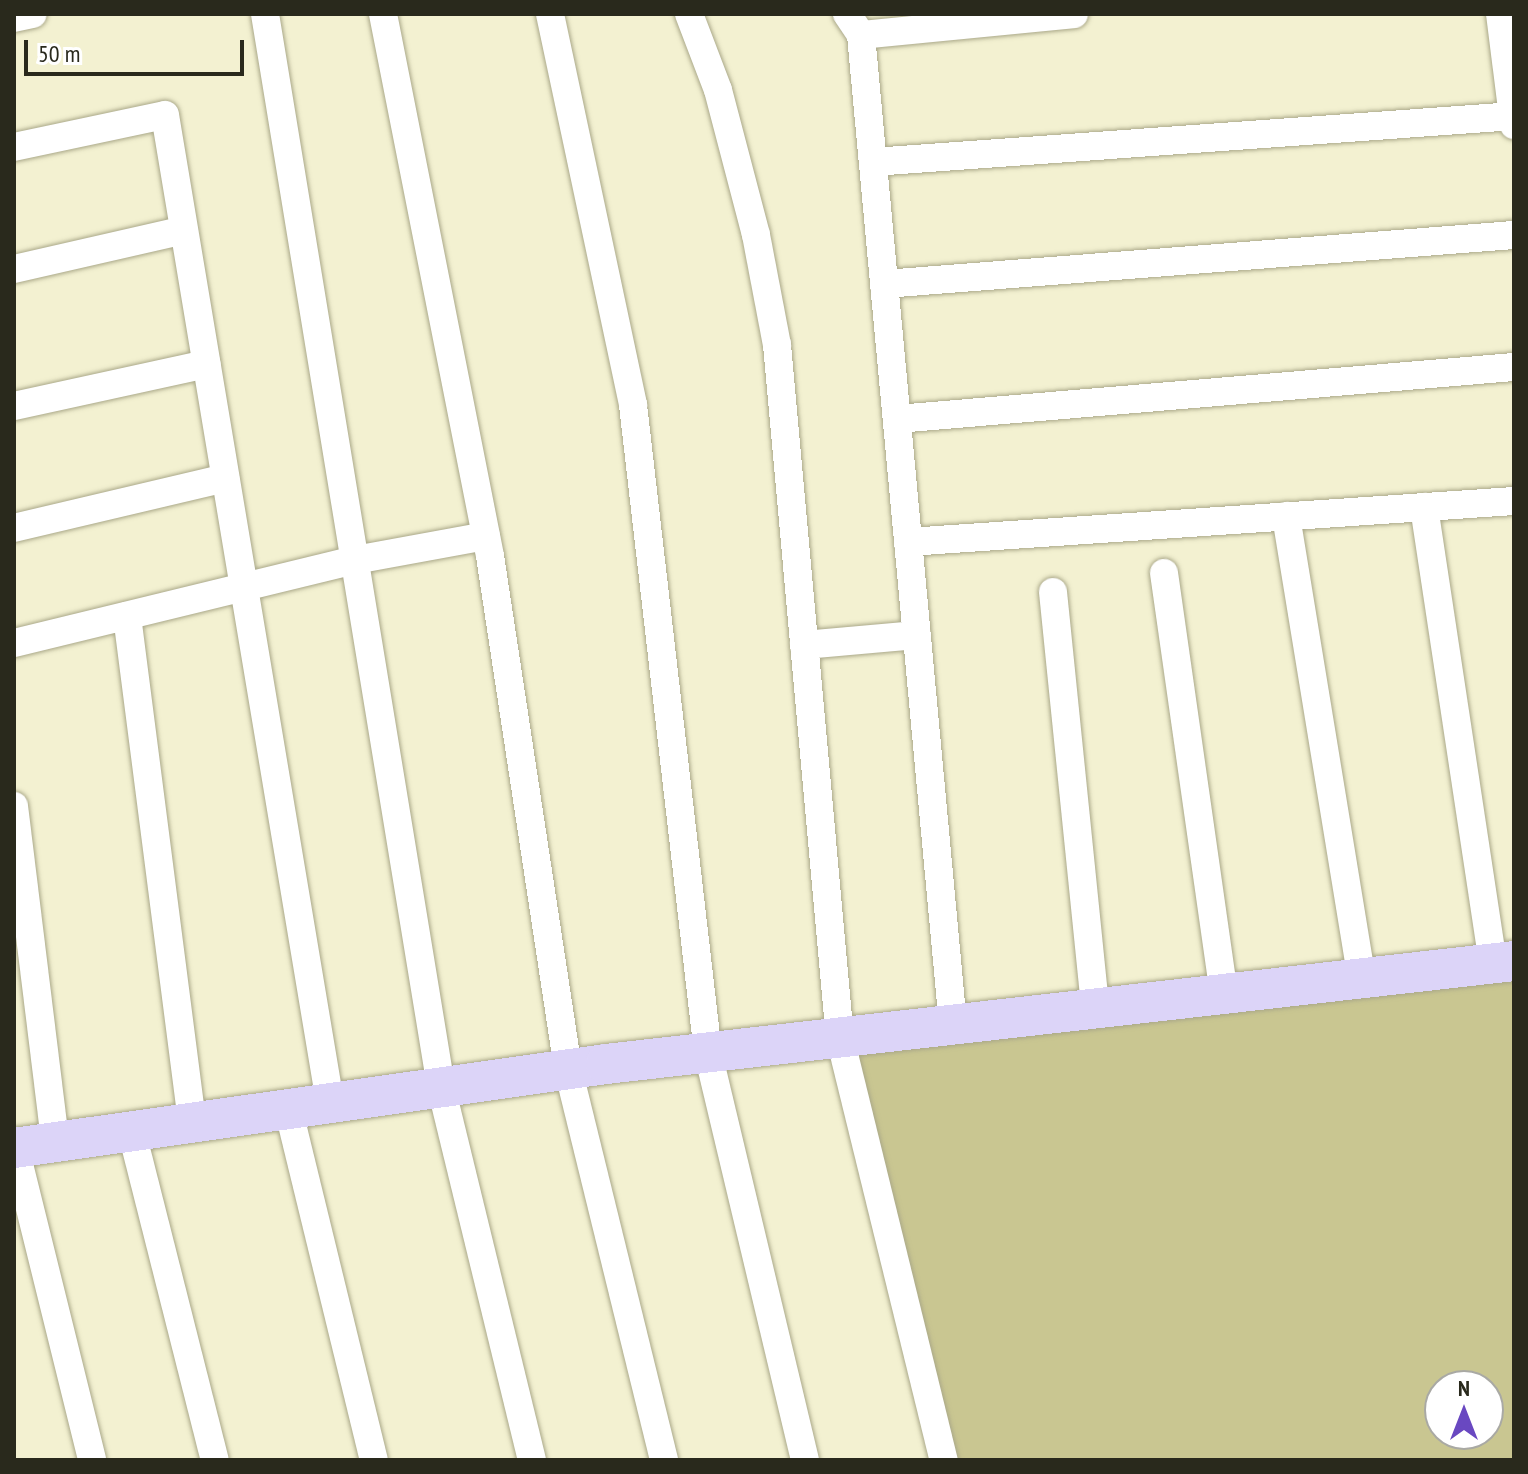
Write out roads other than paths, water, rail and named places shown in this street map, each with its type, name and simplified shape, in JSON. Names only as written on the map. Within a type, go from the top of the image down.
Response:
[{"type":"street","points":[[14,18],[33,14]]},
{"type":"street","points":[[265,14],[441,1087],[532,1460]]},
{"type":"street","points":[[383,14],[486,536],[568,1069],[664,1460]]},
{"type":"street","points":[[550,14],[633,405],[708,1053],[805,1460]]},
{"type":"street","points":[[689,14],[718,90],[756,235],[777,345],[840,1038],[944,1460]]},
{"type":"street","points":[[953,1025],[873,162],[854,24],[1074,14]]},
{"type":"street","points":[[1500,14],[1514,125]]},
{"type":"street","points":[[14,147],[165,115],[330,1102]]},
{"type":"street","points":[[873,162],[1514,117]]},
{"type":"street","points":[[14,269],[184,230]]},
{"type":"street","points":[[884,284],[1514,235]]},
{"type":"street","points":[[14,406],[206,364]]},
{"type":"street","points":[[897,419],[1514,367]]},
{"type":"street","points":[[14,528],[225,478]]},
{"type":"street","points":[[908,542],[1514,501]]},
{"type":"street","points":[[92,1460],[15,1148],[131,1129],[568,1069],[1504,962],[1424,507]]},
{"type":"street","points":[[1286,516],[1362,978]]},
{"type":"street","points":[[14,643],[355,560],[486,536]]},
{"type":"street","points":[[1164,573],[1224,994]]},
{"type":"street","points":[[1053,592],[1095,1009]]},
{"type":"street","points":[[127,616],[192,1121]]},
{"type":"street","points":[[804,645],[917,635]]},
{"type":"street","points":[[14,806],[55,1140]]},
{"type":"street","points":[[288,1108],[374,1460]]},
{"type":"street","points":[[131,1129],[215,1460]]}]
